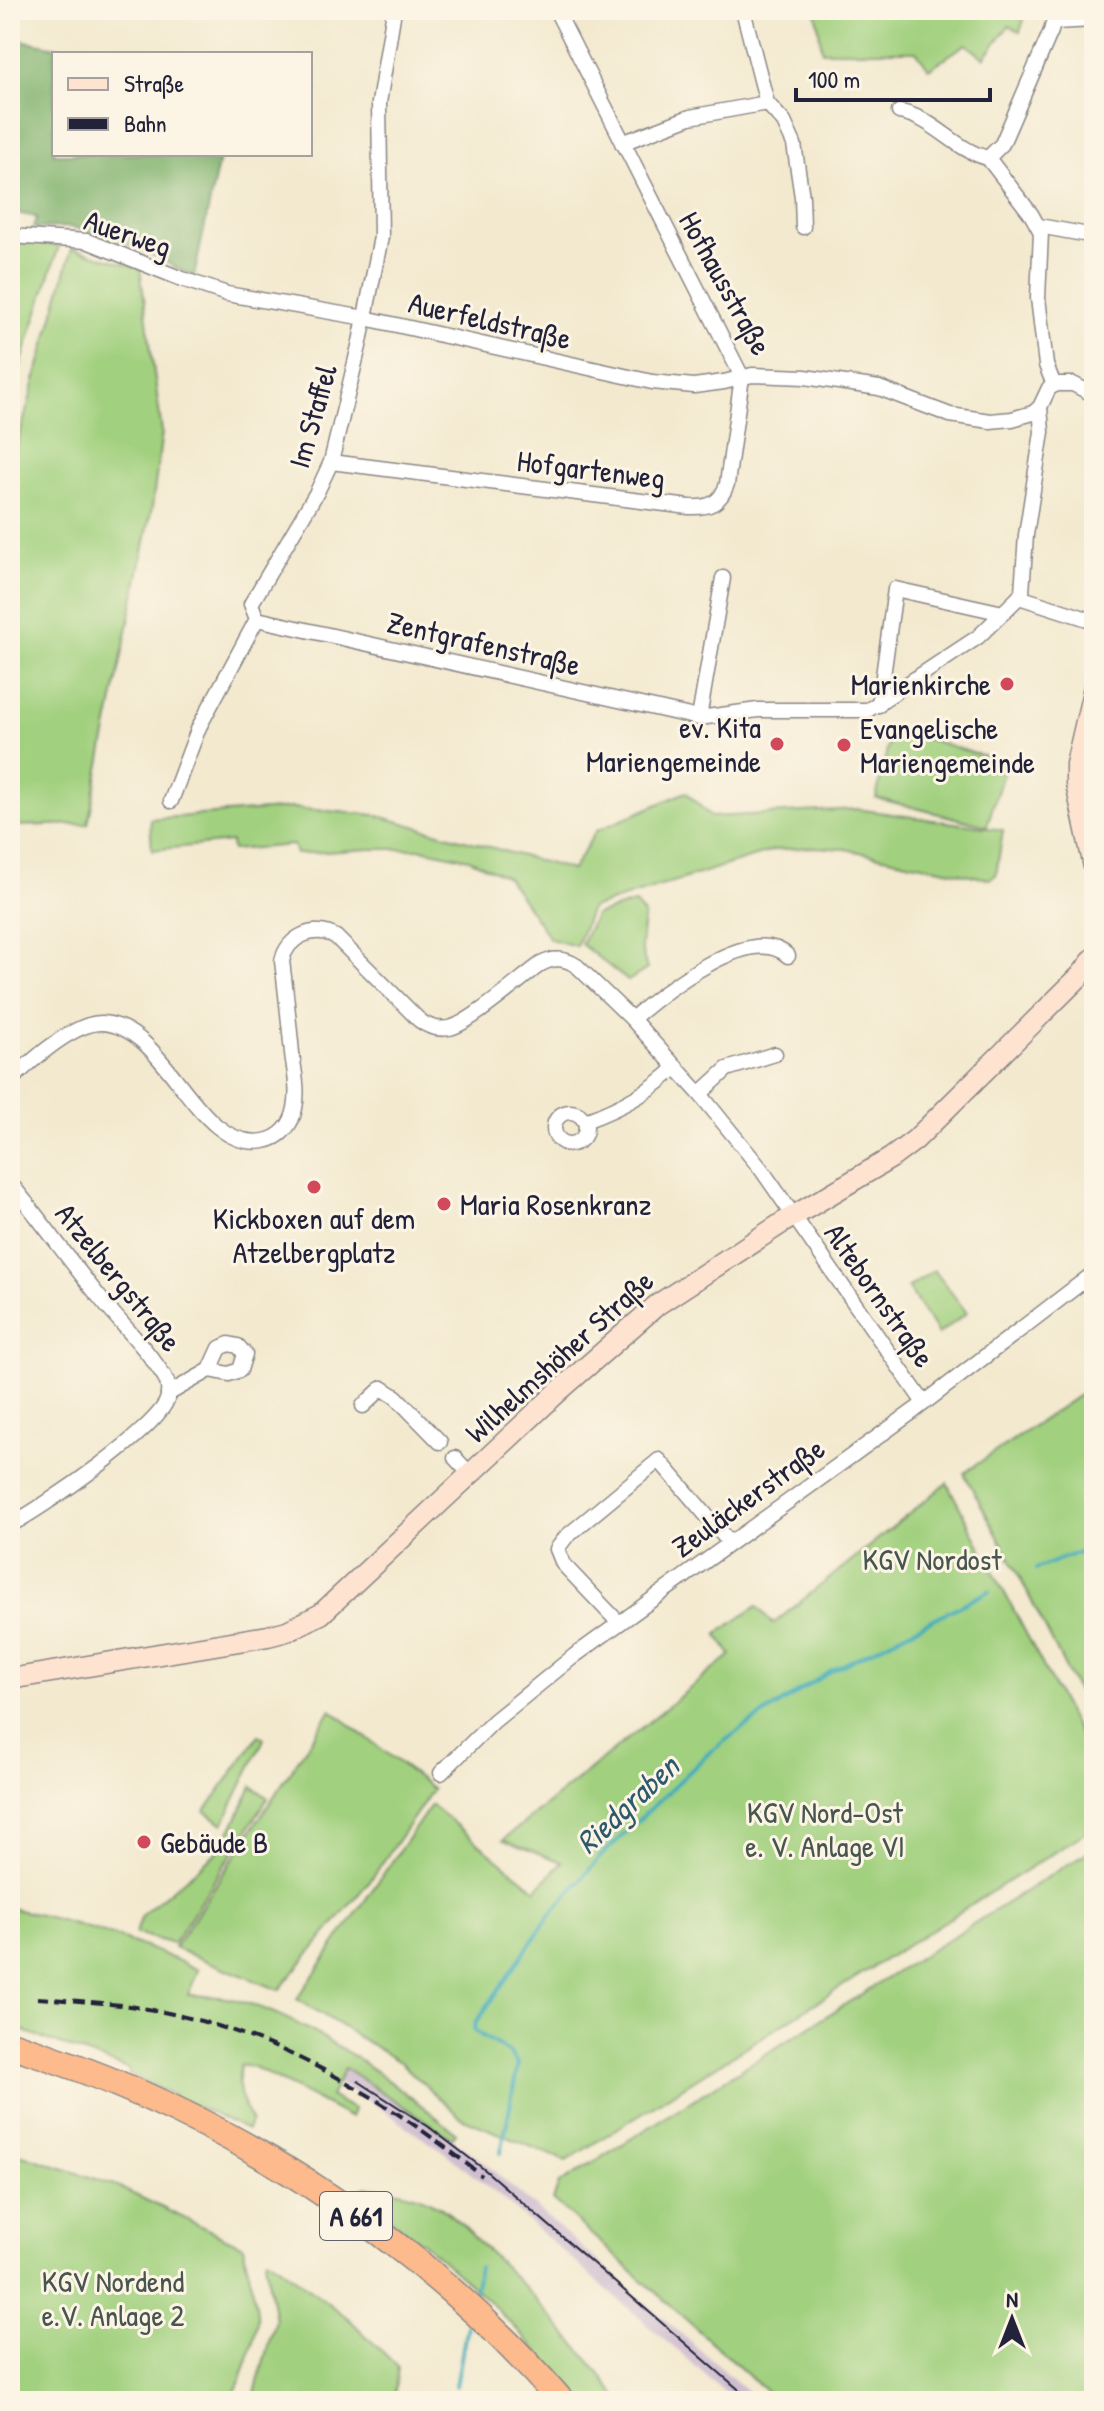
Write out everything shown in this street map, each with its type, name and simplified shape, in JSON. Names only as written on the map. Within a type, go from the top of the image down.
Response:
[{"type":"highway","name":"A 661","points":[[10,2044],[122,2093],[338,2220],[438,2299],[497,2355],[552,2398]]},
{"type":"highway","name":"A 661","points":[[10,2061],[122,2093]]},
{"type":"main road","points":[[1094,687],[1076,764],[1076,784],[1094,867]]},
{"type":"main road","name":"Wilhelmshöher Straße","points":[[10,1679],[268,1636],[321,1614],[574,1377],[657,1305],[915,1140],[1082,974],[1094,958]]},
{"type":"street","name":"Im Staffel","points":[[171,801],[199,727],[257,619],[251,604],[317,492],[331,462],[381,237],[379,103],[394,10]]},
{"type":"street","name":"Hofhausstraße","points":[[556,10],[742,377],[793,376],[862,385],[890,392],[950,415],[977,420],[1012,419],[1033,413],[1040,407]]},
{"type":"street","points":[[743,10],[767,103],[784,122],[794,144],[801,184],[803,227]]},
{"type":"street","points":[[988,158],[1002,144],[1056,16],[1094,20]]},
{"type":"street","points":[[622,143],[690,117],[767,103]]},
{"type":"street","points":[[899,112],[917,116],[962,147],[988,158],[1039,226],[1042,240],[1038,298],[1046,365],[1054,385]]},
{"type":"street","points":[[1039,226],[1094,236]]},
{"type":"street","name":"Auerweg","points":[[10,236],[87,241],[227,294]]},
{"type":"street","name":"Auerfeldstraße","points":[[227,294],[365,318],[652,382],[694,386],[742,377]]},
{"type":"street","name":"Hofgartenweg","points":[[331,462],[689,507],[709,506],[721,497],[727,484],[742,377]]},
{"type":"street","points":[[1094,395],[1073,384],[1054,385],[1047,391],[1040,407],[1042,432],[1019,597],[1094,621]]},
{"type":"street","points":[[699,718],[723,578]]},
{"type":"street","points":[[879,705],[895,589],[1003,613]]},
{"type":"street","name":"Zentgrafenstraße","points":[[257,619],[699,718],[758,710],[868,710],[978,637],[1019,597]]},
{"type":"street","points":[[10,1081],[72,1032],[88,1025],[106,1023],[125,1031],[146,1046],[203,1112],[221,1128],[238,1139],[251,1142],[275,1138],[292,1120],[297,1092],[282,961],[284,953],[299,937],[317,932],[330,933],[342,941],[419,1020],[434,1028],[448,1028],[462,1022],[541,964],[552,959],[563,959],[577,966],[676,1067],[761,1169],[794,1216]]},
{"type":"street","points":[[632,1019],[697,971],[725,956],[766,947],[780,948],[788,956]]},
{"type":"street","points":[[700,1094],[727,1069],[775,1054]]},
{"type":"street","points":[[585,1121],[637,1097],[661,1082],[676,1067]]},
{"type":"street","name":"Atzelbergstraße","points":[[10,1183],[159,1368],[167,1381],[168,1394],[160,1413],[114,1453],[43,1506],[10,1525]]},
{"type":"street","name":"Altebornstraße","points":[[794,1216],[924,1403]]},
{"type":"street","name":"Zeuläckerstraße","points":[[441,1773],[536,1685],[924,1403],[1094,1273]]},
{"type":"street","points":[[168,1394],[210,1370]]},
{"type":"street","points":[[363,1406],[382,1388],[396,1397],[440,1442]]},
{"type":"street","points":[[455,1458],[471,1475]]},
{"type":"street","points":[[619,1623],[563,1564],[557,1549],[566,1537],[659,1460],[729,1542]]},
{"type":"shaded area","points":[[345,2068],[421,2116],[482,2161],[759,2401],[735,2401],[498,2195],[444,2152],[377,2106],[322,2074]]},
{"type":"green space","points":[[816,10],[1027,10],[1020,32],[1009,26],[984,58],[966,44],[929,69],[916,51],[822,51]]},
{"type":"green space","points":[[10,38],[83,52],[52,52],[52,156],[220,156],[194,277],[139,248],[72,227],[33,228],[37,217],[10,212]]},
{"type":"green space","points":[[10,240],[59,246],[10,398]]},
{"type":"green space","points":[[72,248],[140,268],[162,432],[152,507],[88,824],[10,826],[10,470]]},
{"type":"green space","points":[[892,728],[1006,763],[987,826],[876,798]]},
{"type":"green space","points":[[686,792],[711,817],[857,809],[1003,830],[996,875],[989,879],[845,849],[813,847],[774,850],[591,908],[576,946],[550,939],[507,877],[469,859],[421,849],[296,854],[293,845],[232,850],[231,842],[152,850],[150,819],[292,808],[375,815],[572,870],[596,831]]},
{"type":"green space","points":[[634,903],[644,914],[641,947],[647,969],[628,981],[581,944],[595,915]]},
{"type":"green space","points":[[934,1270],[967,1313],[938,1334],[908,1288]]},
{"type":"green space","points":[[1094,1385],[1094,1725],[964,1473]]},
{"type":"green space","name":"KGV Nord-Ost e. V. Anlage VI","points":[[947,1483],[1094,1763],[1094,1827],[566,2161],[461,2118],[401,2063],[297,1999],[431,1805],[536,1890],[562,1862],[503,1840],[731,1655],[717,1634],[757,1606],[773,1624]]},
{"type":"green space","points":[[331,1710],[433,1789],[372,1878],[279,1990],[174,1948]]},
{"type":"green space","points":[[259,1735],[264,1739],[223,1824],[205,1811]]},
{"type":"green space","points":[[252,1786],[268,1798],[173,1944],[136,1933],[142,1915],[216,1853],[233,1827]]},
{"type":"green space","points":[[1094,1848],[1094,2401],[777,2401],[553,2200],[559,2184]]},
{"type":"green space","points":[[10,1908],[106,1933],[198,1970],[188,1995],[237,2000],[295,2023],[380,2074],[456,2133],[452,2138],[345,2068],[330,2096],[353,2109],[351,2118],[254,2067],[240,2065],[240,2094],[251,2120],[247,2130],[130,2075],[128,2069],[10,2026]]},
{"type":"green space","name":"KGV Nordend e.V. Anlage 2","points":[[10,2153],[114,2185],[243,2246],[255,2297],[257,2322],[243,2373],[228,2401],[10,2401]]},
{"type":"green space","points":[[366,2187],[416,2195],[452,2216],[537,2301],[621,2401],[585,2401],[491,2303],[422,2242],[354,2192]]},
{"type":"green space","points":[[268,2258],[348,2318],[398,2367],[394,2399],[402,2401],[257,2401],[255,2393],[275,2320],[265,2261]]},
{"type":"waterway","name":"Riedgraben","points":[[1036,1569],[1094,1546]]},
{"type":"waterway","name":"Riedgraben","points":[[501,2153],[518,2064],[509,2052],[474,2031],[475,2024],[548,1918],[600,1857],[710,1752],[741,1729],[831,1671],[989,1591]]},
{"type":"waterway","name":"Riedgraben","points":[[473,2296],[479,2267]]},
{"type":"waterway","name":"Riedgraben","points":[[456,2386],[468,2320]]},
{"type":"tram line","points":[[358,2081],[429,2127],[485,2170],[752,2401]]},
{"type":"railway","points":[[37,1998],[143,2008],[203,2022],[289,2053],[370,2096],[482,2176]]},
{"type":"place","name":"Marienkirche","points":[[1007,684]]},
{"type":"place","name":"ev. Kita Mariengemeinde","points":[[777,744]]},
{"type":"place","name":"Evangelische Mariengemeinde","points":[[844,745]]},
{"type":"place","name":"Kickboxen auf dem Atzelbergplatz","points":[[314,1187]]},
{"type":"place","name":"Maria Rosenkranz","points":[[444,1204]]},
{"type":"place","name":"Gebäude B","points":[[144,1842]]},
{"type":"park label","name":"KGV Nordost","points":[[932,1559]]}]
